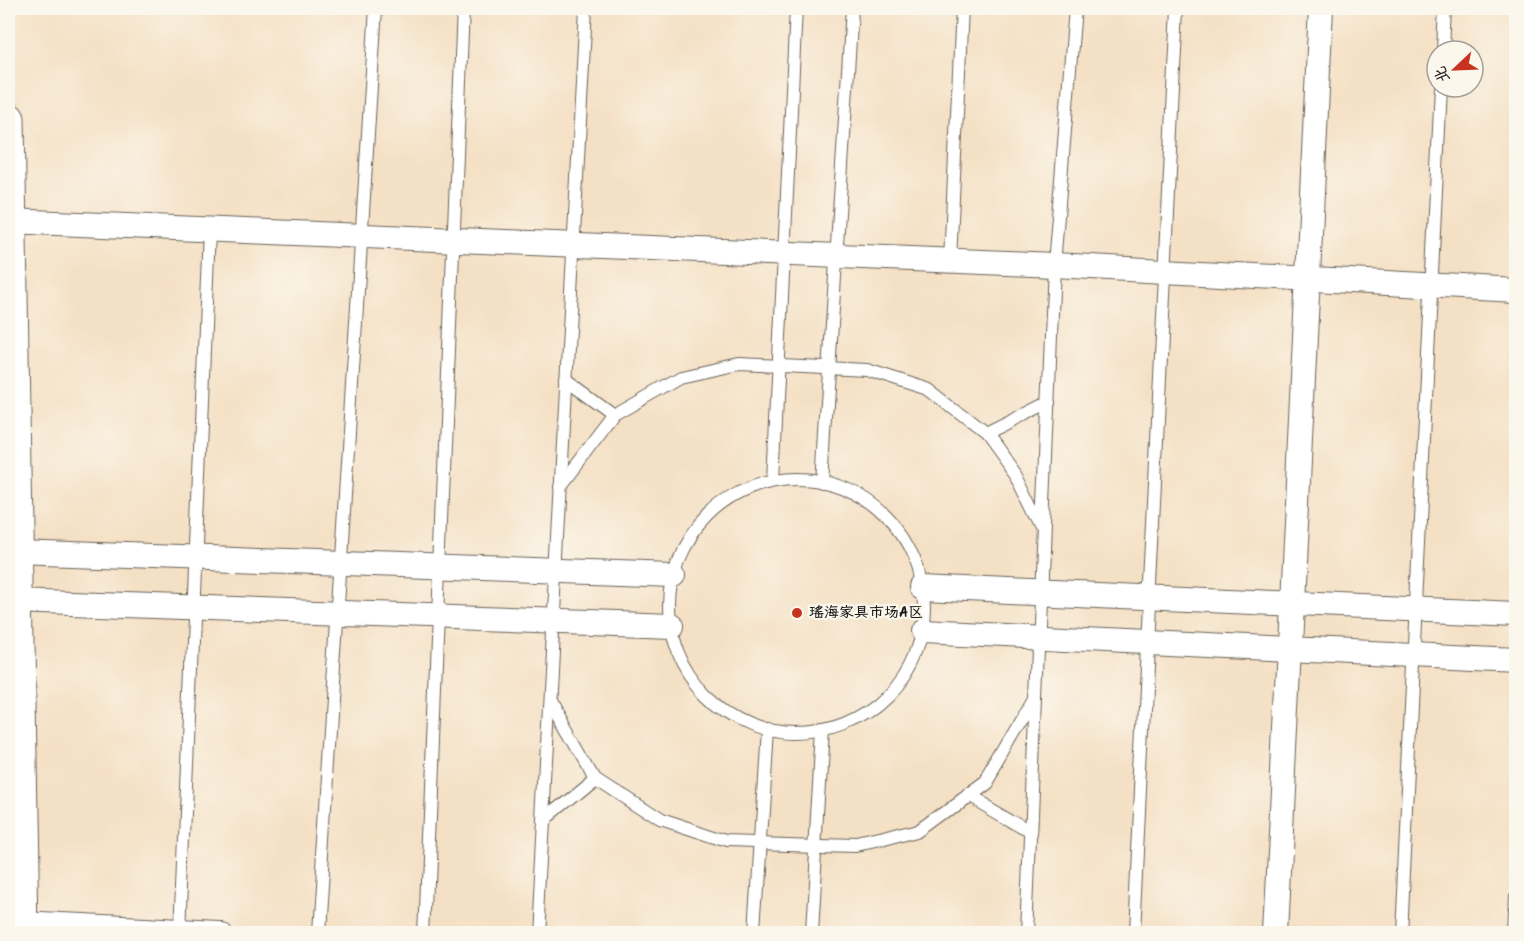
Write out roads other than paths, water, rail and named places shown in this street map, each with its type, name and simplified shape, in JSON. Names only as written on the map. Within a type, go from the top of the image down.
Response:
[{"type":"street","points":[[1276,933],[1321,8]]},
{"type":"street","points":[[8,118],[22,929],[220,933]]},
{"type":"street","points":[[9,221],[1054,265],[1516,290]]},
{"type":"street","points":[[16,552],[674,575]]},
{"type":"street","points":[[923,587],[1516,614]]},
{"type":"street","points":[[16,601],[672,625]]},
{"type":"street","points":[[922,631],[1516,660]]},
{"type":"lane","points":[[317,933],[375,8]]},
{"type":"lane","points":[[425,933],[463,8]]},
{"type":"lane","points":[[537,933],[586,8]]},
{"type":"lane","points":[[773,481],[796,8]]},
{"type":"lane","points":[[822,482],[852,8]]},
{"type":"lane","points":[[950,261],[962,8]]},
{"type":"lane","points":[[1026,933],[1054,265],[1075,8]]},
{"type":"lane","points":[[1133,933],[1178,8]]},
{"type":"lane","points":[[1444,39],[1445,8]]},
{"type":"lane","points":[[1400,933],[1440,99]]},
{"type":"lane","points":[[180,933],[209,230]]},
{"type":"lane","points":[[560,487],[615,415],[681,377],[739,364],[867,370],[930,390],[985,434],[1016,476],[1043,532]]},
{"type":"lane","points":[[566,379],[615,415]]},
{"type":"lane","points":[[985,434],[1049,401]]},
{"type":"lane","points":[[800,478],[843,487],[881,510],[909,545],[923,587],[922,631],[906,673],[877,706],[838,727],[794,734],[755,726],[719,707],[692,679],[674,642],[669,602],[676,563],[695,528],[724,500],[760,483],[773,481],[800,478]]},
{"type":"lane","points":[[549,699],[595,778],[659,820],[726,842],[855,846],[920,831],[985,783],[1036,695]]},
{"type":"lane","points":[[754,933],[767,729]]},
{"type":"lane","points":[[811,933],[823,730]]},
{"type":"lane","points":[[543,821],[595,778]]},
{"type":"lane","points":[[968,796],[1031,833]]},
{"type":"lane","points":[[1514,933],[1516,897]]},
{"type":"place","name":"瑶海家具市场A区","points":[[797,613]]}]
